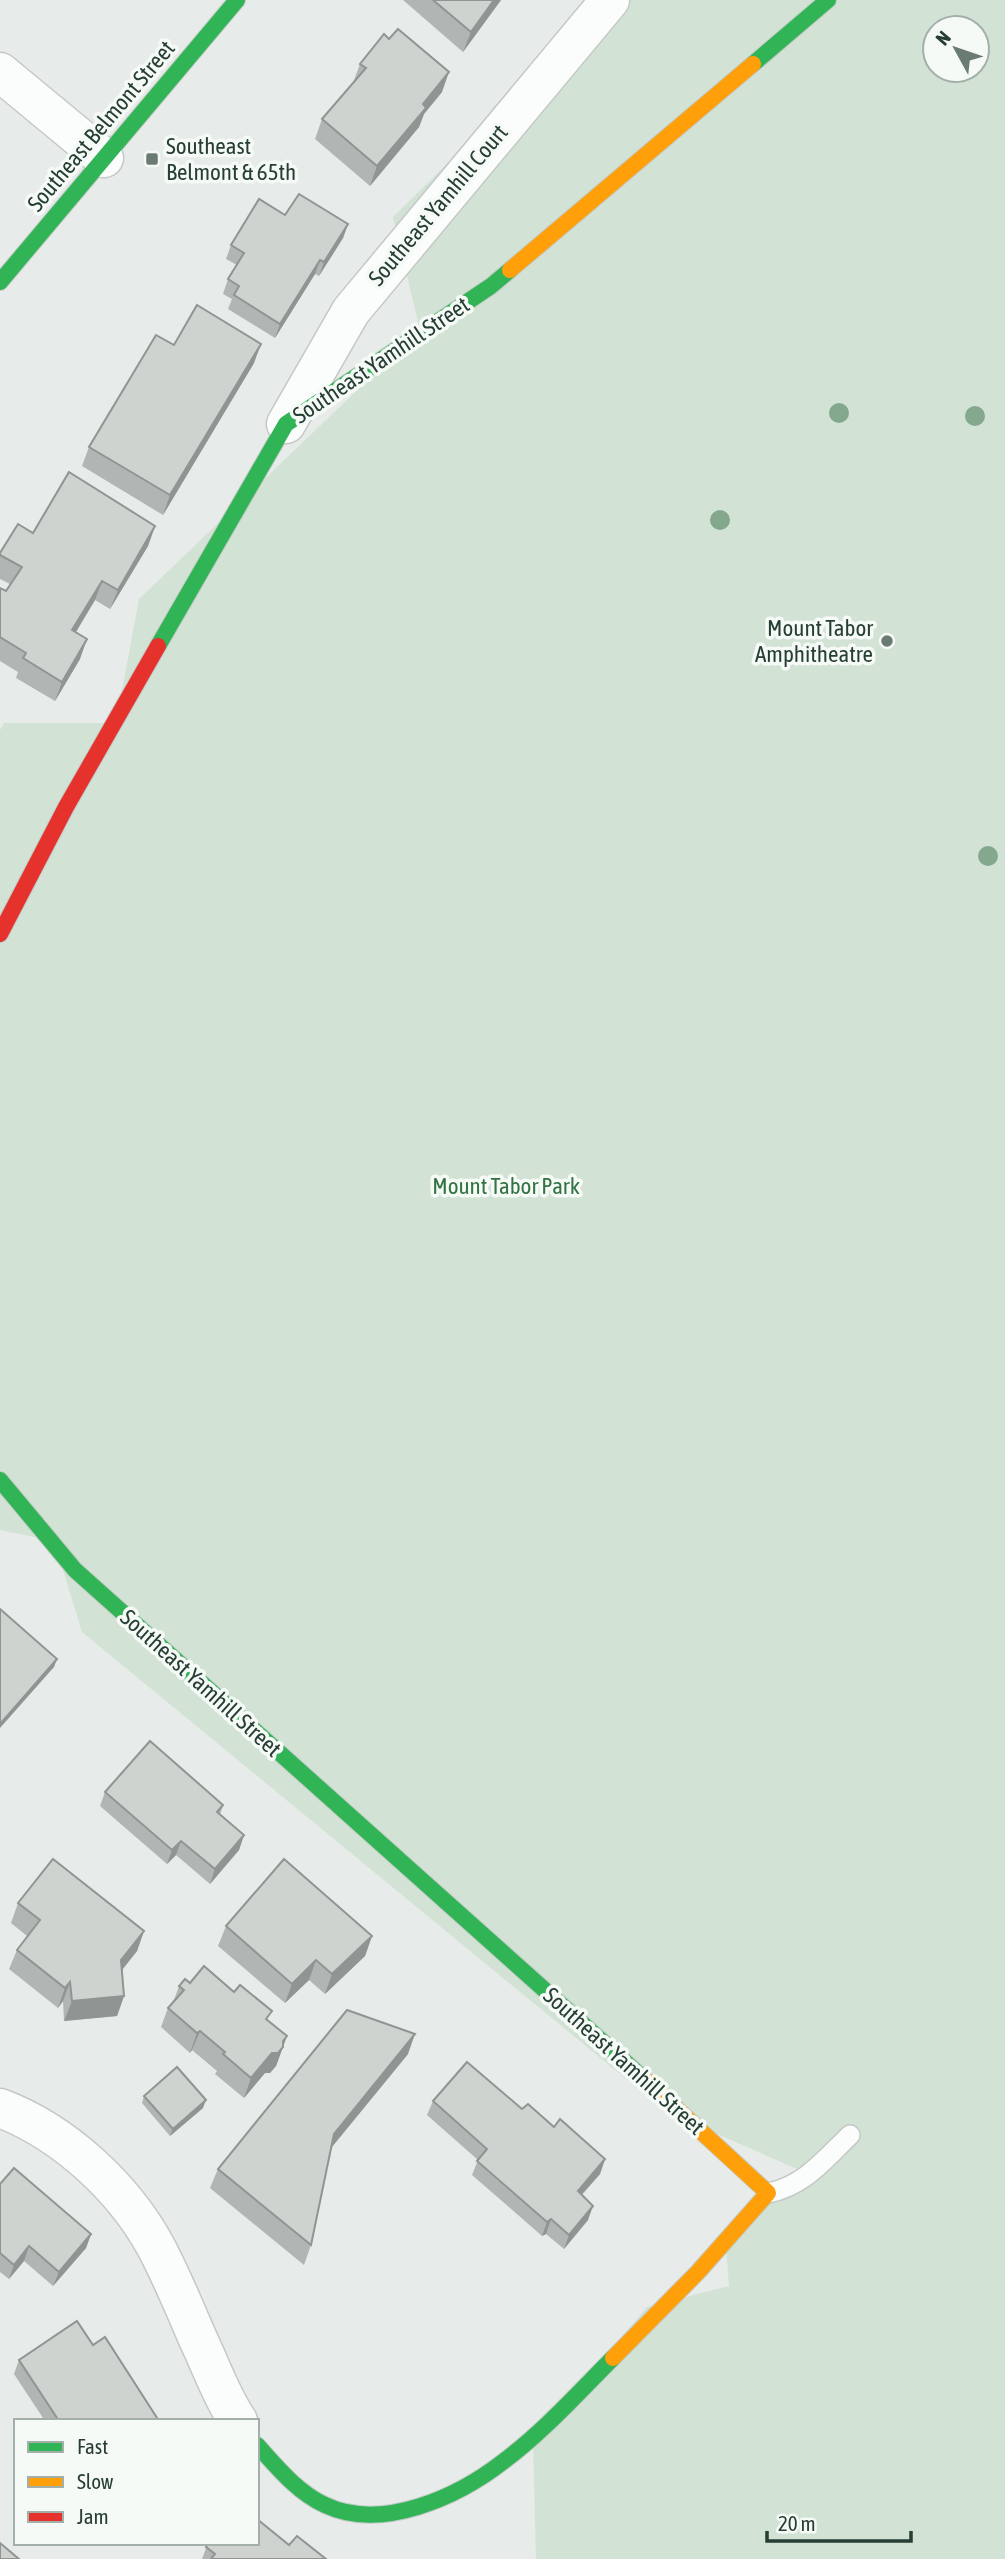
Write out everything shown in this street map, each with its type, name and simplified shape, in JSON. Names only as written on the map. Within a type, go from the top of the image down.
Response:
[{"type":"street","name":"Southeast Belmont Street","points":[[0,282],[237,0]]},
{"type":"street","name":"Southeast Yamhill Court","points":[[286,424],[351,311],[610,0]]},
{"type":"street","name":"Southeast Yamhill Street","points":[[0,934],[66,807],[286,424],[491,286],[828,0]]},
{"type":"street","points":[[0,72],[104,158]]},
{"type":"street","name":"Southeast Yamhill Street","points":[[0,1480],[75,1570],[768,2193]]},
{"type":"street","points":[[0,2108],[35,2125],[88,2164],[139,2220],[157,2248],[237,2419]]},
{"type":"street","points":[[259,2447],[288,2478],[334,2509],[357,2513],[385,2513],[413,2507],[446,2495],[478,2479],[513,2455],[651,2323],[727,2242],[768,2193]]},
{"type":"lane","points":[[768,2193],[785,2190],[803,2179],[850,2135]]},
{"type":"green space","name":"Mount Tabor Park","points":[[613,0],[1005,0],[1005,2559],[536,2559],[533,2441],[647,2307],[729,2286],[725,2233],[806,2173],[665,2111],[82,1632],[54,1541],[0,1530],[0,730],[4,723],[116,723],[139,599],[420,330],[393,217]]},
{"type":"building","points":[[433,0],[494,0],[471,32]]},
{"type":"building","points":[[398,29],[449,72],[423,104],[426,108],[377,166],[322,119],[366,68],[360,64],[384,34],[389,39]]},
{"type":"building","points":[[299,194],[348,224],[324,262],[320,260],[280,324],[234,295],[239,286],[228,279],[244,253],[231,245],[259,199],[285,215]]},
{"type":"building","points":[[197,305],[261,344],[170,495],[89,447],[156,335],[174,345]]},
{"type":"building","points":[[69,472],[155,526],[118,590],[102,581],[72,630],[87,639],[62,682],[23,658],[26,653],[0,637],[0,588],[6,591],[22,567],[0,553],[18,524],[33,533]]},
{"type":"building","points":[[0,1609],[57,1659],[0,1724]]},
{"type":"building","points":[[150,1741],[223,1805],[217,1812],[244,1835],[215,1869],[181,1841],[172,1850],[105,1792]]},
{"type":"building","points":[[53,1859],[144,1931],[121,1960],[124,1996],[72,2001],[70,1982],[65,1988],[17,1950],[40,1920],[18,1903]]},
{"type":"building","points":[[284,1859],[372,1936],[332,1974],[316,1960],[292,1984],[226,1926]]},
{"type":"building","points":[[204,1966],[234,1992],[240,1985],[272,2011],[266,2019],[287,2036],[278,2053],[272,2053],[251,2078],[223,2054],[225,2052],[168,2008],[184,1990],[179,1986],[185,1979],[190,1983]]},
{"type":"building","points":[[347,2010],[415,2034],[334,2134],[311,2245],[218,2169]]},
{"type":"building","points":[[467,2062],[522,2109],[528,2104],[554,2127],[560,2119],[605,2159],[578,2191],[593,2206],[569,2235],[551,2219],[547,2222],[477,2161],[487,2149],[433,2101]]},
{"type":"building","points":[[177,2067],[206,2100],[173,2129],[144,2096]]},
{"type":"building","points":[[14,2168],[91,2234],[59,2272],[29,2246],[14,2265],[0,2253],[0,2184]]},
{"type":"building","points":[[77,2321],[93,2345],[105,2337],[158,2419],[58,2419],[19,2360]]},
{"type":"building","points":[[259,2521],[289,2545],[297,2536],[326,2559],[211,2559],[215,2554],[206,2547],[259,2545]]},
{"type":"building","points":[[0,2543],[19,2559],[0,2559]]},
{"type":"traffic: fast","points":[[0,282],[237,0]]},
{"type":"traffic: fast","points":[[753,64],[828,0]]},
{"type":"traffic: fast","points":[[158,646],[286,424],[491,286],[510,270]]},
{"type":"traffic: fast","points":[[0,1480],[75,1570],[642,2077]]},
{"type":"traffic: fast","points":[[259,2447],[296,2486],[325,2505],[347,2512],[371,2515],[419,2507],[465,2487],[504,2461],[547,2424],[613,2358]]},
{"type":"traffic: slow","points":[[510,270],[753,64]]},
{"type":"traffic: slow","points":[[613,2358],[698,2272],[768,2193],[642,2077]]},
{"type":"traffic: jam","points":[[0,934],[66,807],[158,646]]},
{"type":"place","name":"Southeast Belmont & 65th","points":[[152,159]]},
{"type":"place","name":"Mount Tabor Amphitheatre","points":[[887,641]]}]
